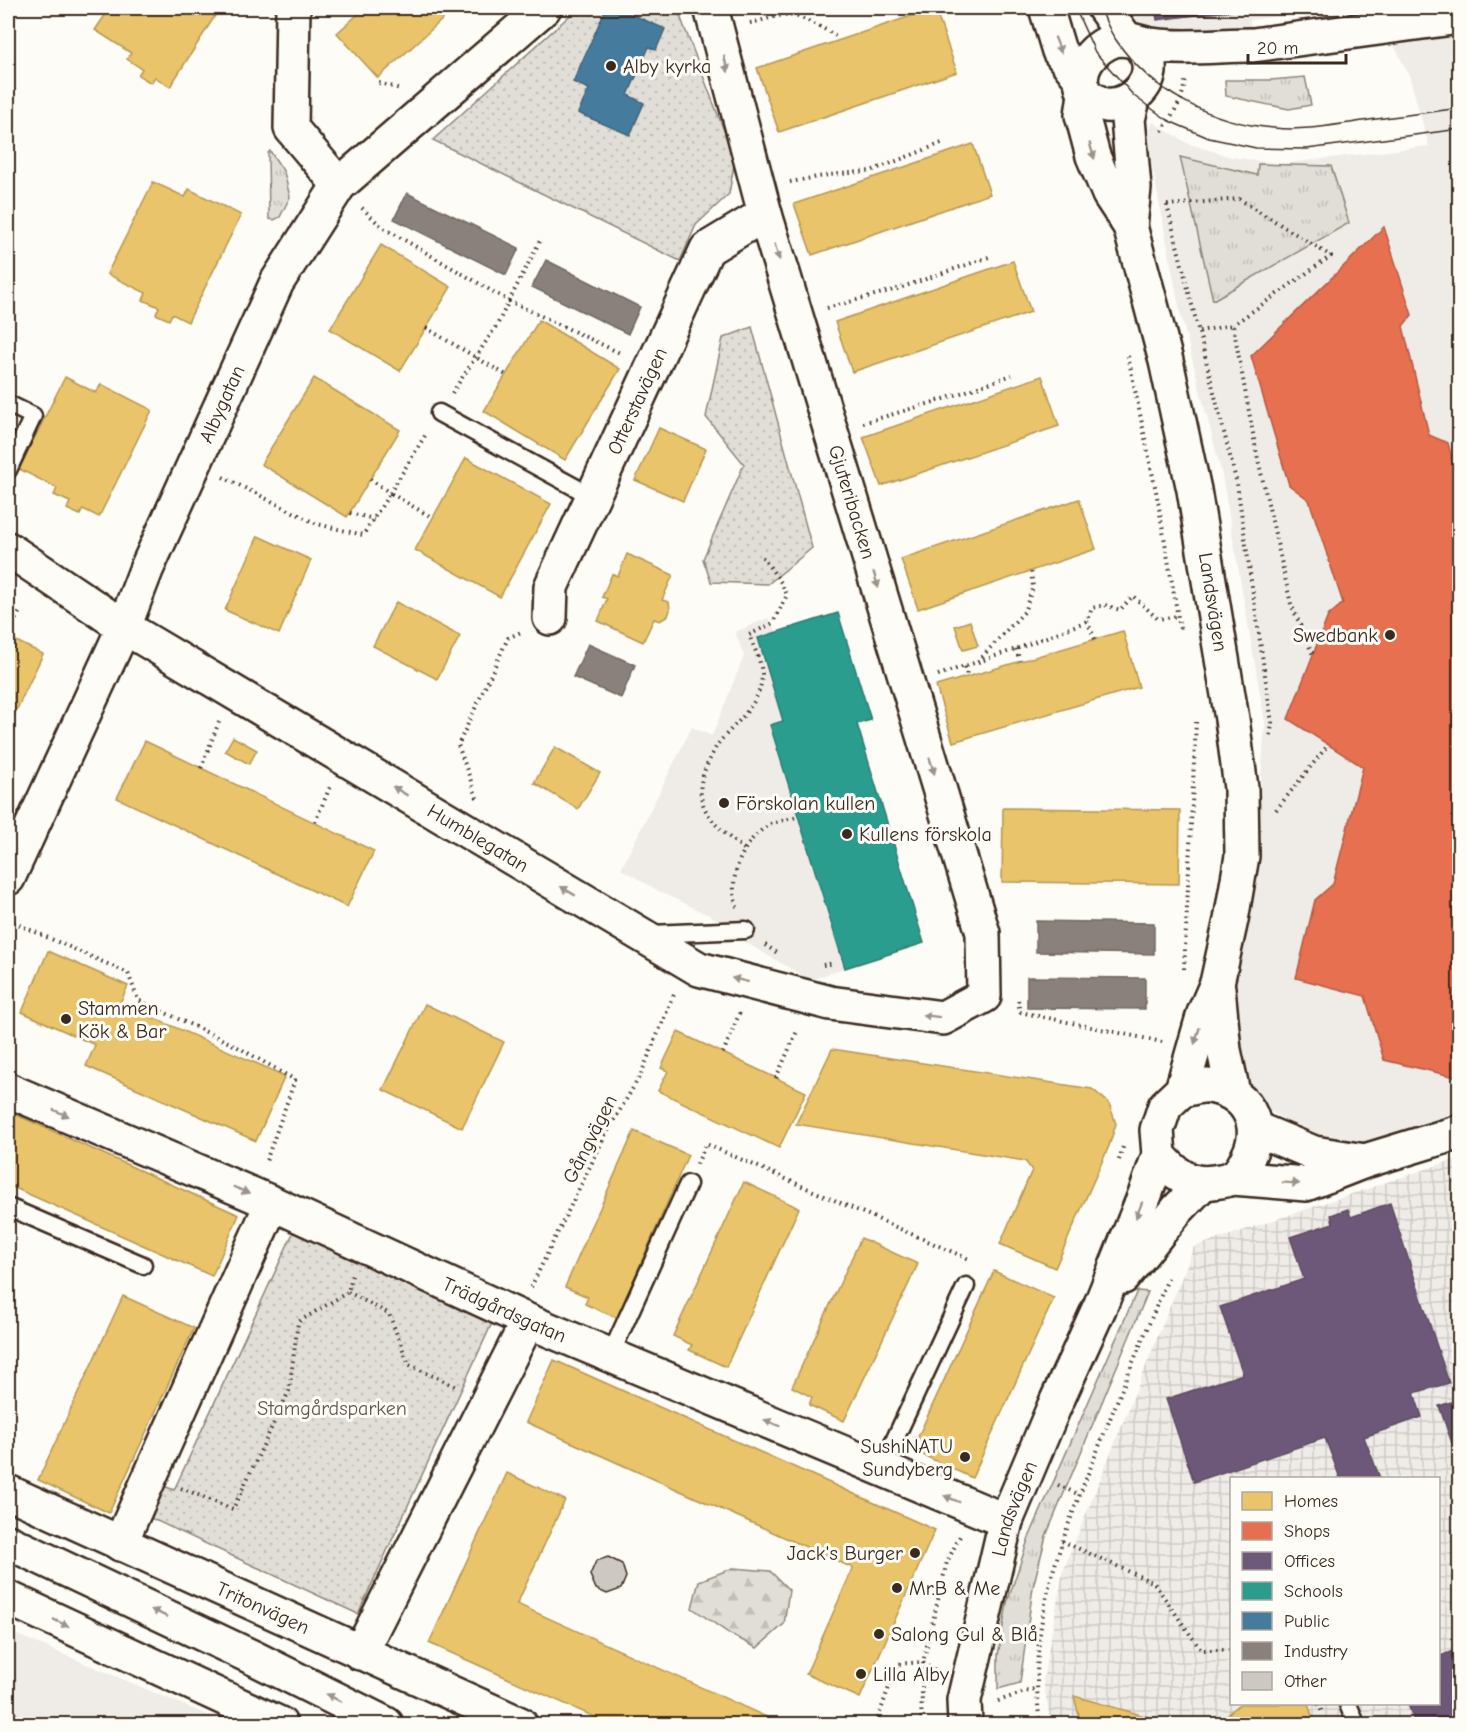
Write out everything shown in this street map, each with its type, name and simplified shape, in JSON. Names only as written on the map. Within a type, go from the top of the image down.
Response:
[{"type":"street","points":[[293,8],[291,128],[339,185]]},
{"type":"street","name":"Albygatan","points":[[10,864],[124,627],[146,570],[277,282],[339,185],[544,8]]},
{"type":"street","name":"Gjuteribacken","points":[[711,8],[765,214],[983,933],[984,996]]},
{"type":"street","points":[[1046,8],[1059,51],[1083,86],[1106,105],[1124,102],[1141,86],[1183,64],[1460,17]]},
{"type":"street","points":[[1104,8],[1146,54],[1149,65],[1141,86]]},
{"type":"street","points":[[1083,86],[1085,63],[1095,52],[1115,40],[1158,46],[1255,51],[1460,31]]},
{"type":"street","name":"Landsvägen","points":[[965,1725],[964,1700],[1006,1521],[1101,1304],[1159,1155],[1157,1130],[1165,1106],[1182,1090],[1204,1013],[1217,983],[1242,856],[1241,788],[1232,719],[1194,490],[1166,362],[1130,226],[1108,194],[1093,156],[1082,115],[1083,86]]},
{"type":"street","name":"Landsvägen","points":[[1130,226],[1134,188],[1128,119],[1141,86]]},
{"type":"street","name":"Otterstavägen","points":[[550,618],[551,587],[707,249],[765,214]]},
{"type":"street","name":"Humblegatan","points":[[8,549],[124,627],[699,969],[830,1003],[944,1018],[984,996]]},
{"type":"street","name":"Landsvägen","points":[[1101,1304],[1177,1210],[1244,1165],[1253,1148],[1256,1130],[1248,1108],[1233,1093],[1224,1050],[1217,983]]},
{"type":"street","points":[[1182,1090],[1208,1086],[1233,1093]]},
{"type":"street","name":"Trädgårdsgatan","points":[[8,1090],[262,1199],[521,1318],[1006,1521]]},
{"type":"street","points":[[1256,1130],[1314,1153],[1365,1161]]},
{"type":"street","points":[[1159,1155],[1170,1168],[1186,1179],[1306,1184],[1365,1161],[1460,1132]]},
{"type":"street","points":[[120,1544],[151,1474],[262,1199]]},
{"type":"street","points":[[360,1653],[487,1402],[521,1318]]},
{"type":"street","name":"Tritonvägen","points":[[8,1492],[520,1725]]},
{"type":"street","points":[[8,1542],[256,1659],[386,1725]]},
{"type":"street","points":[[8,1598],[280,1725]]},
{"type":"lane","points":[[8,404],[33,416],[8,470]]},
{"type":"lane","points":[[439,413],[593,497]]},
{"type":"lane","points":[[642,935],[746,930]]},
{"type":"lane","points":[[610,1356],[688,1184]]},
{"type":"lane","points":[[8,1207],[143,1265]]},
{"type":"lane","points":[[881,1469],[966,1286]]},
{"type":"lane","points":[[1348,1705],[1356,1725]]},
{"type":"path","points":[[747,23],[766,21],[785,14],[813,23],[836,36]]},
{"type":"path","points":[[379,82],[409,92]]},
{"type":"path","points":[[1169,121],[1181,100]]},
{"type":"path","points":[[783,183],[871,171],[942,143]]},
{"type":"path","points":[[339,185],[381,227],[510,301],[652,369]]},
{"type":"path","points":[[1167,205],[1239,199],[1331,256],[1233,325],[1199,331]]},
{"type":"path","points":[[217,474],[317,524],[363,535],[497,325],[540,242]]},
{"type":"path","points":[[820,310],[897,289],[989,257]]},
{"type":"path","points":[[1233,325],[1257,456],[1291,604],[1313,655]]},
{"type":"path","points":[[426,328],[506,375]]},
{"type":"path","points":[[1127,356],[1157,496],[1182,637]]},
{"type":"path","points":[[853,425],[944,399],[1012,375]]},
{"type":"path","points":[[370,479],[433,518]]},
{"type":"path","points":[[350,513],[374,519]]},
{"type":"path","points":[[744,849],[712,822],[702,800],[700,784],[704,771],[720,741],[745,716],[758,693],[762,675],[749,635],[773,623],[787,595],[782,584],[760,555]]},
{"type":"path","points":[[977,662],[1024,612],[1033,587],[1030,571]]},
{"type":"path","points":[[1095,639],[1087,621],[1092,608],[1105,605],[1120,610],[1133,596],[1158,619],[1178,616]]},
{"type":"path","points":[[8,624],[12,626],[20,611]]},
{"type":"path","points":[[478,800],[458,745],[508,638],[550,618]]},
{"type":"path","points":[[936,675],[1016,649],[1087,621]]},
{"type":"path","points":[[1016,649],[1020,661]]},
{"type":"path","points":[[964,667],[968,677]]},
{"type":"path","points":[[1184,977],[1197,723],[1195,712]]},
{"type":"path","points":[[201,768],[223,713]]},
{"type":"path","points":[[1269,817],[1328,745]]},
{"type":"path","points":[[315,822],[331,785]]},
{"type":"path","points":[[781,955],[746,930],[734,899],[734,879],[744,849],[757,834],[770,825],[796,818]]},
{"type":"path","points":[[8,920],[128,973],[138,1000],[236,1046],[295,1080],[262,1199]]},
{"type":"path","points":[[818,966],[834,963]]},
{"type":"path","name":"Gångvägen","points":[[521,1318],[539,1272],[605,1136],[641,1074],[675,991]]},
{"type":"path","points":[[1017,992],[1020,1012],[1166,1043]]},
{"type":"path","points":[[723,1053],[736,1022]]},
{"type":"path","points":[[776,1078],[794,1038]]},
{"type":"path","points":[[1117,1171],[1125,1140]]},
{"type":"path","points":[[688,1184],[706,1144],[975,1262],[966,1286]]},
{"type":"path","points":[[151,1474],[234,1509],[289,1391],[298,1322],[348,1292],[359,1244]]},
{"type":"path","points":[[348,1292],[389,1314],[409,1365],[487,1402]]},
{"type":"path","points":[[1040,1725],[1037,1688],[1038,1641],[1049,1584],[1062,1541],[1161,1294]]},
{"type":"path","points":[[921,1725],[923,1662],[947,1562],[973,1508]]},
{"type":"path","points":[[1062,1541],[1154,1583],[1202,1650],[1230,1650]]},
{"type":"path","points":[[876,1725],[897,1664],[923,1662],[943,1676]]},
{"type":"path","points":[[997,1702],[1037,1688]]},
{"type":"shaded area","points":[[1121,8],[1349,8],[1250,20],[1251,30],[1187,37],[1141,30]]},
{"type":"shaded area","points":[[1375,8],[1459,8],[1459,1141],[1449,1115],[1370,1141],[1344,1143],[1324,1140],[1273,1113],[1256,1096],[1244,1071],[1234,1014],[1236,978],[1258,823],[1265,722],[1222,475],[1180,312],[1147,138],[1153,122],[1187,143],[1231,157],[1280,164],[1429,146],[1409,75]]},
{"type":"shaded area","name":"Förskolan kullen","points":[[768,618],[777,632],[758,638],[783,721],[770,725],[845,968],[810,980],[740,939],[730,925],[660,892],[621,869],[692,727],[712,736],[744,656],[735,632]]},
{"type":"shaded area","points":[[1459,1158],[1459,1724],[1051,1724],[1043,1680],[1063,1571],[1194,1247]]},
{"type":"shaded area","points":[[8,1631],[229,1724],[8,1724]]},
{"type":"green space","points":[[578,8],[677,8],[735,159],[729,194],[696,225],[680,261],[433,140]]},
{"type":"green space","points":[[1305,77],[1311,105],[1289,109],[1226,96],[1225,80]]},
{"type":"green space","points":[[270,151],[284,172],[290,197],[280,217],[274,220],[269,219],[268,153]]},
{"type":"green space","points":[[1180,157],[1257,175],[1258,164],[1331,166],[1349,223],[1213,300]]},
{"type":"green space","points":[[752,327],[812,548],[768,584],[711,582],[703,559],[744,464],[706,417],[723,338]]},
{"type":"green space","name":"Stamgårdsparken","points":[[294,1231],[492,1323],[358,1614],[144,1515],[159,1484],[174,1490]]},
{"type":"green space","points":[[1137,1291],[1148,1292],[1046,1536],[1033,1587],[1020,1683],[998,1689],[998,1655],[1007,1603],[1028,1540]]},
{"type":"green space","points":[[733,1568],[770,1571],[789,1590],[784,1624],[757,1648],[730,1634],[692,1608],[699,1581]]},
{"type":"building: Homes","points":[[110,8],[220,8],[170,87],[155,77],[151,83],[138,75],[142,69],[127,59],[131,53],[95,30]]},
{"type":"building: Homes","points":[[365,8],[455,8],[378,78],[337,33]]},
{"type":"building: Homes","points":[[935,8],[957,72],[779,132],[757,68]]},
{"type":"building: Homes","points":[[973,144],[990,194],[812,255],[794,204]]},
{"type":"building: Homes","points":[[153,182],[185,197],[189,189],[241,215],[188,322],[172,314],[169,320],[156,314],[159,307],[143,300],[146,293],[107,274]]},
{"type":"building: Homes","points":[[381,245],[451,287],[400,371],[330,329]]},
{"type":"building: Homes","points":[[1013,261],[1031,312],[852,372],[835,322]]},
{"type":"building: Homes","points":[[539,320],[620,369],[565,460],[484,411]]},
{"type":"building: Homes","points":[[1042,376],[1059,426],[881,486],[863,437]]},
{"type":"building: Homes","points":[[65,377],[96,393],[101,384],[152,410],[99,517],[83,509],[80,515],[67,509],[70,502],[54,495],[57,488],[19,469]]},
{"type":"building: Homes","points":[[314,378],[400,430],[347,517],[261,464]]},
{"type":"building: Homes","points":[[659,428],[706,449],[683,501],[635,480]]},
{"type":"building: Homes","points":[[466,458],[551,504],[500,597],[415,550]]},
{"type":"building: Homes","points":[[1079,499],[1096,549],[918,609],[901,559]]},
{"type":"building: Homes","points":[[258,536],[311,560],[279,634],[225,610]]},
{"type":"building: Homes","points":[[627,554],[673,575],[662,600],[669,602],[668,616],[660,621],[654,619],[643,642],[598,621],[607,599],[602,597],[612,574],[618,576]]},
{"type":"building: Homes","points":[[396,602],[460,636],[437,679],[373,646]]},
{"type":"building: Homes","points":[[970,621],[978,646],[963,650],[955,626]]},
{"type":"building: Homes","points":[[1123,631],[1139,687],[953,742],[936,686]]},
{"type":"building: Homes","points":[[8,637],[43,654],[8,728]]},
{"type":"building: Homes","points":[[233,737],[257,750],[249,764],[225,751]]},
{"type":"building: Homes","points":[[145,741],[374,851],[347,907],[117,798]]},
{"type":"building: Homes","points":[[555,747],[600,773],[578,809],[534,783]]},
{"type":"building: Homes","points":[[1003,808],[1180,810],[1179,884],[1002,882]]},
{"type":"building: Homes","points":[[48,951],[128,986],[120,1003],[285,1076],[256,1141],[86,1066],[95,1045],[22,1012]]},
{"type":"building: Homes","points":[[425,1004],[504,1042],[462,1128],[383,1090]]},
{"type":"building: Homes","points":[[678,1032],[806,1092],[779,1148],[658,1091],[668,1071],[661,1068]]},
{"type":"building: Homes","points":[[832,1049],[1092,1089],[1109,1103],[1116,1124],[1109,1146],[1055,1268],[1000,1244],[1032,1170],[1025,1161],[796,1124]]},
{"type":"building: Homes","points":[[8,1111],[239,1215],[212,1276],[8,1185]]},
{"type":"building: Homes","points":[[634,1131],[688,1155],[617,1318],[585,1304],[588,1297],[565,1287]]},
{"type":"building: Homes","points":[[744,1182],[799,1208],[726,1367],[689,1350],[692,1345],[673,1336]]},
{"type":"building: Homes","points":[[861,1238],[918,1264],[844,1421],[809,1405],[812,1397],[792,1387]]},
{"type":"building: Homes","points":[[994,1271],[1054,1298],[972,1478],[912,1450]]},
{"type":"building: Homes","points":[[123,1296],[194,1328],[109,1513],[38,1480]]},
{"type":"building: Homes","points":[[554,1360],[935,1530],[860,1698],[806,1674],[853,1568],[526,1422]]},
{"type":"building: Homes","points":[[507,1473],[565,1500],[517,1604],[782,1724],[610,1724],[429,1643]]},
{"type":"building: Homes","points":[[1074,1696],[1173,1724],[1081,1724]]},
{"type":"building: Homes","points":[[1239,1705],[1308,1705],[1315,1724],[1216,1724]]},
{"type":"building: Shops","name":"Swedbank","points":[[1384,227],[1412,315],[1403,326],[1429,435],[1448,443],[1460,490],[1460,1078],[1384,1060],[1365,996],[1296,978],[1315,900],[1333,884],[1363,767],[1288,719],[1328,616],[1343,603],[1309,500],[1289,485],[1251,356]]},
{"type":"building: Offices","points":[[1155,8],[1253,8],[1157,20]]},
{"type":"building: Offices","points":[[1390,1203],[1449,1383],[1414,1393],[1422,1417],[1364,1437],[1380,1477],[1340,1477],[1325,1438],[1194,1482],[1166,1399],[1243,1374],[1220,1307],[1304,1279],[1290,1237],[1333,1223],[1331,1215],[1348,1209],[1351,1217]]},
{"type":"building: Offices","points":[[1460,1399],[1460,1466],[1439,1406]]},
{"type":"building: Offices","points":[[1460,1648],[1460,1724],[1415,1724],[1408,1705],[1440,1705],[1440,1656]]},
{"type":"building: Offices","points":[[8,1711],[38,1724],[8,1724]]},
{"type":"building: Schools","name":"Kullens förskola","points":[[838,613],[871,720],[857,724],[924,943],[845,968],[770,725],[783,721],[758,638]]},
{"type":"building: Public","name":"Alby kyrka","points":[[606,8],[617,8],[665,29],[656,50],[649,47],[628,95],[644,103],[630,135],[578,113],[589,89],[573,82]]},
{"type":"building: Industry","points":[[407,193],[519,248],[506,275],[394,219]]},
{"type":"building: Industry","points":[[546,260],[640,307],[628,334],[532,287]]},
{"type":"building: Industry","points":[[588,644],[635,665],[621,698],[573,677]]},
{"type":"building: Industry","points":[[1036,921],[1154,923],[1154,954],[1036,952]]},
{"type":"building: Industry","points":[[1027,977],[1145,978],[1145,1009],[1027,1008]]},
{"type":"building: Other","points":[[608,1557],[622,1564],[626,1577],[621,1589],[607,1594],[596,1589],[590,1575],[596,1561]]},
{"type":"tram line","points":[[1075,8],[1095,52],[1134,96],[1169,121],[1209,138],[1256,148],[1307,149],[1460,129]]},
{"type":"tram line","points":[[1100,8],[1109,29],[1130,59],[1147,75],[1185,102],[1228,119],[1251,125],[1284,129],[1325,126],[1460,108]]},
{"type":"railway","points":[[1439,8],[1460,42]]},
{"type":"place","name":"Alby kyrka","points":[[611,66]]},
{"type":"place","name":"Swedbank","points":[[1390,635]]},
{"type":"place","name":"Förskolan kullen","points":[[724,803]]},
{"type":"place","name":"Kullens förskola","points":[[847,834]]},
{"type":"place","name":"Stammen Kök & Bar","points":[[66,1019]]},
{"type":"place","name":"SushiNATU Sundyberg","points":[[965,1457]]},
{"type":"place","name":"Jack's Burger","points":[[915,1553]]},
{"type":"place","name":"Mr.B & Me","points":[[897,1588]]},
{"type":"place","name":"Salong Gul & Blå","points":[[879,1634]]},
{"type":"place","name":"Lilla Alby","points":[[861,1674]]}]
